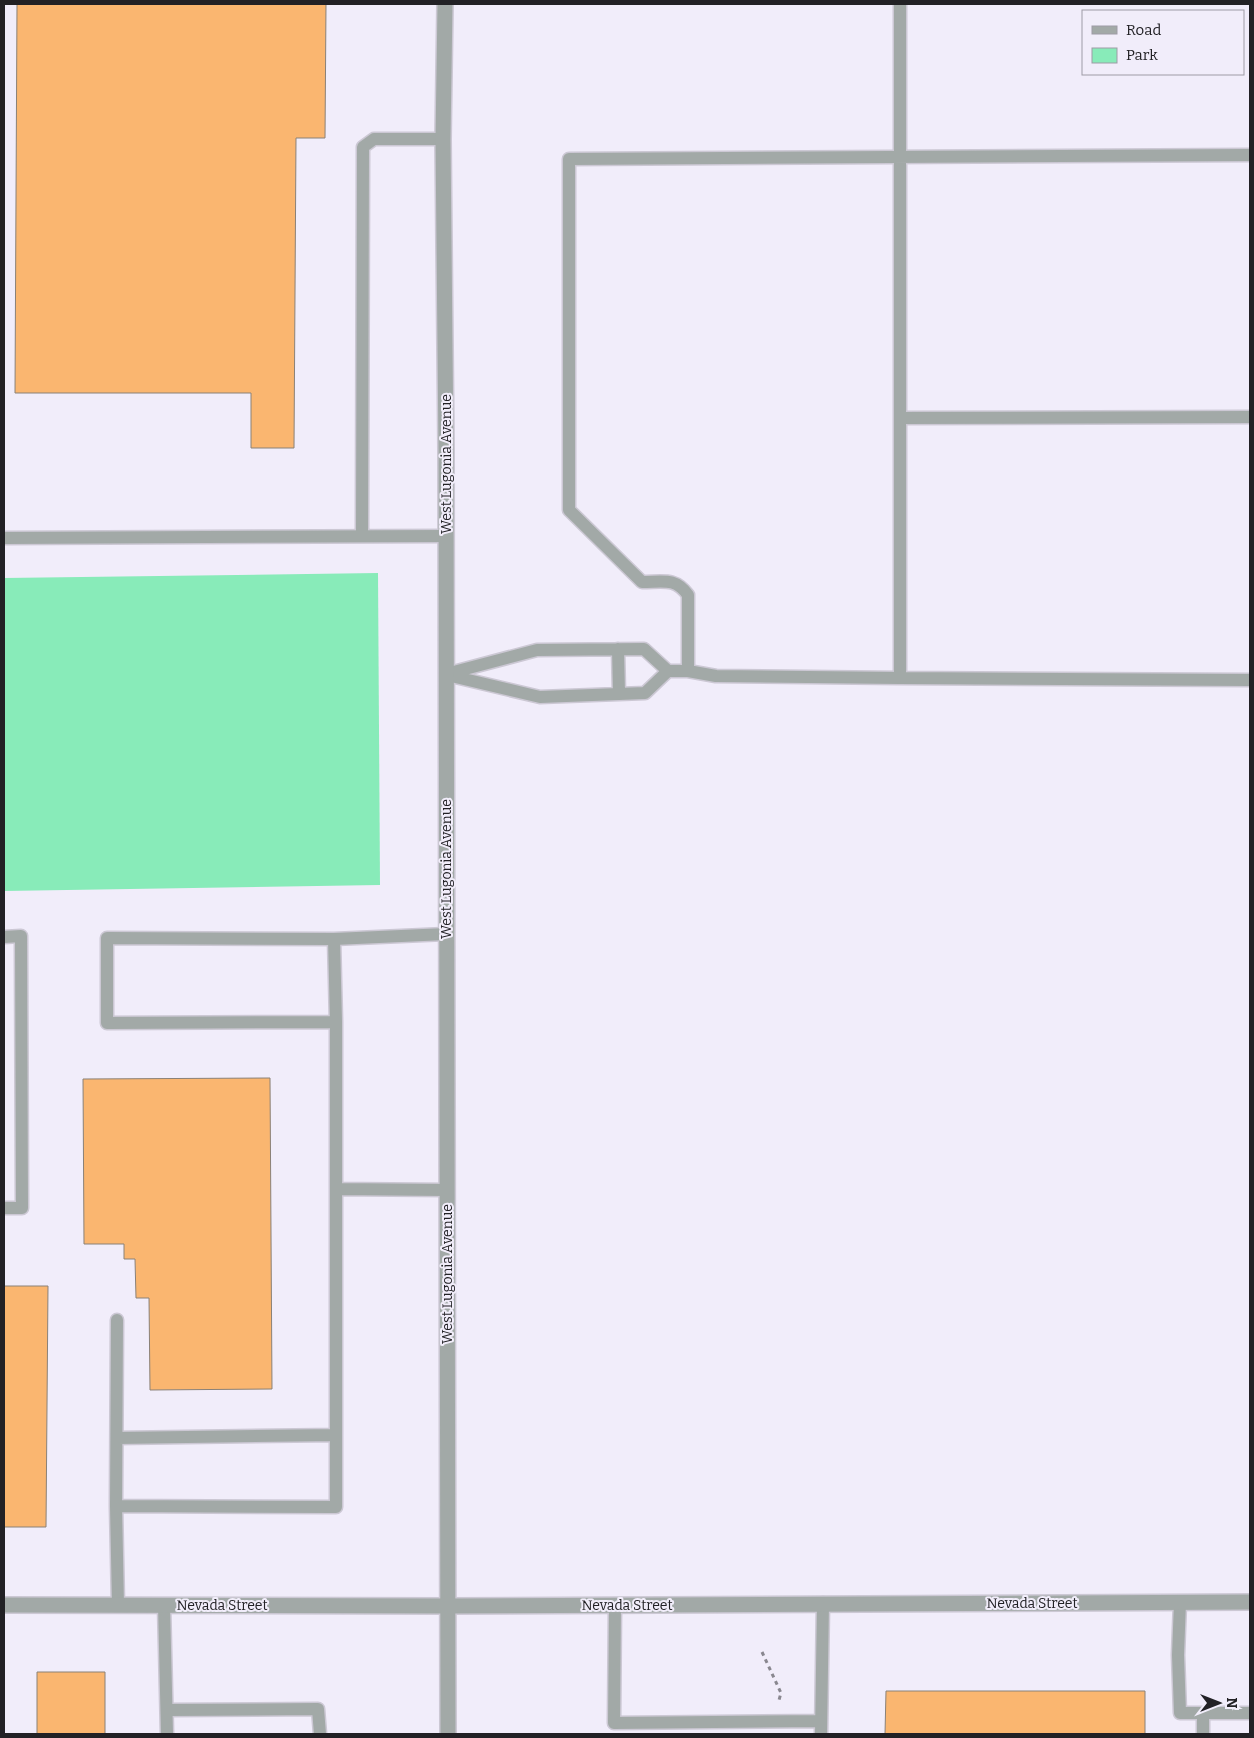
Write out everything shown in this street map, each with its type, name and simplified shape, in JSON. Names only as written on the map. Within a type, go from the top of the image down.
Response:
[{"type":"street","name":"West Lugonia Avenue","points":[[445,4],[443,139],[446,536],[448,1734]]},
{"type":"street","name":"Nevada Street","points":[[4,1605],[449,1606],[1250,1602]]},
{"type":"lane","points":[[900,4],[900,678]]},
{"type":"lane","points":[[362,535],[362,147],[374,140],[443,139]]},
{"type":"lane","points":[[688,671],[688,595],[681,586],[670,582],[642,582],[569,510],[569,159],[1250,155]]},
{"type":"lane","points":[[900,418],[1250,417]]},
{"type":"lane","points":[[4,538],[446,536]]},
{"type":"lane","points":[[618,649],[619,694]]},
{"type":"lane","points":[[446,674],[537,650],[644,649],[668,671],[688,671],[716,676],[1250,680]]},
{"type":"lane","points":[[446,674],[540,697],[645,693],[668,671]]},
{"type":"lane","points":[[336,1022],[107,1023],[107,938],[334,939],[446,934]]},
{"type":"lane","points":[[4,937],[21,936],[22,1208],[4,1208]]},
{"type":"lane","points":[[116,1506],[336,1507],[336,1022],[334,939]]},
{"type":"lane","points":[[336,1189],[447,1190]]},
{"type":"lane","points":[[117,1320],[116,1506],[118,1605]]},
{"type":"lane","points":[[117,1438],[336,1435]]},
{"type":"lane","points":[[1180,1602],[1178,1655],[1180,1713],[1250,1712]]},
{"type":"lane","points":[[821,1734],[824,1604]]},
{"type":"lane","points":[[164,1605],[167,1734]]},
{"type":"lane","points":[[615,1605],[614,1722],[821,1721]]},
{"type":"lane","points":[[166,1710],[318,1709],[320,1734]]},
{"type":"lane","points":[[1203,1713],[1203,1734]]},
{"type":"path","points":[[762,1652],[781,1693],[775,1721]]},
{"type":"green space","points":[[378,573],[380,885],[4,891],[4,578]]},
{"type":"building","points":[[17,4],[326,4],[325,138],[296,138],[294,448],[251,448],[251,393],[15,393]]},
{"type":"building","points":[[270,1078],[272,1389],[150,1390],[149,1298],[136,1298],[135,1259],[124,1259],[124,1244],[84,1244],[83,1079]]},
{"type":"building","points":[[4,1286],[48,1286],[46,1527],[4,1527]]},
{"type":"building","points":[[37,1672],[105,1672],[105,1734],[37,1734]]},
{"type":"building","points":[[886,1691],[1145,1691],[1145,1734],[885,1734]]}]
